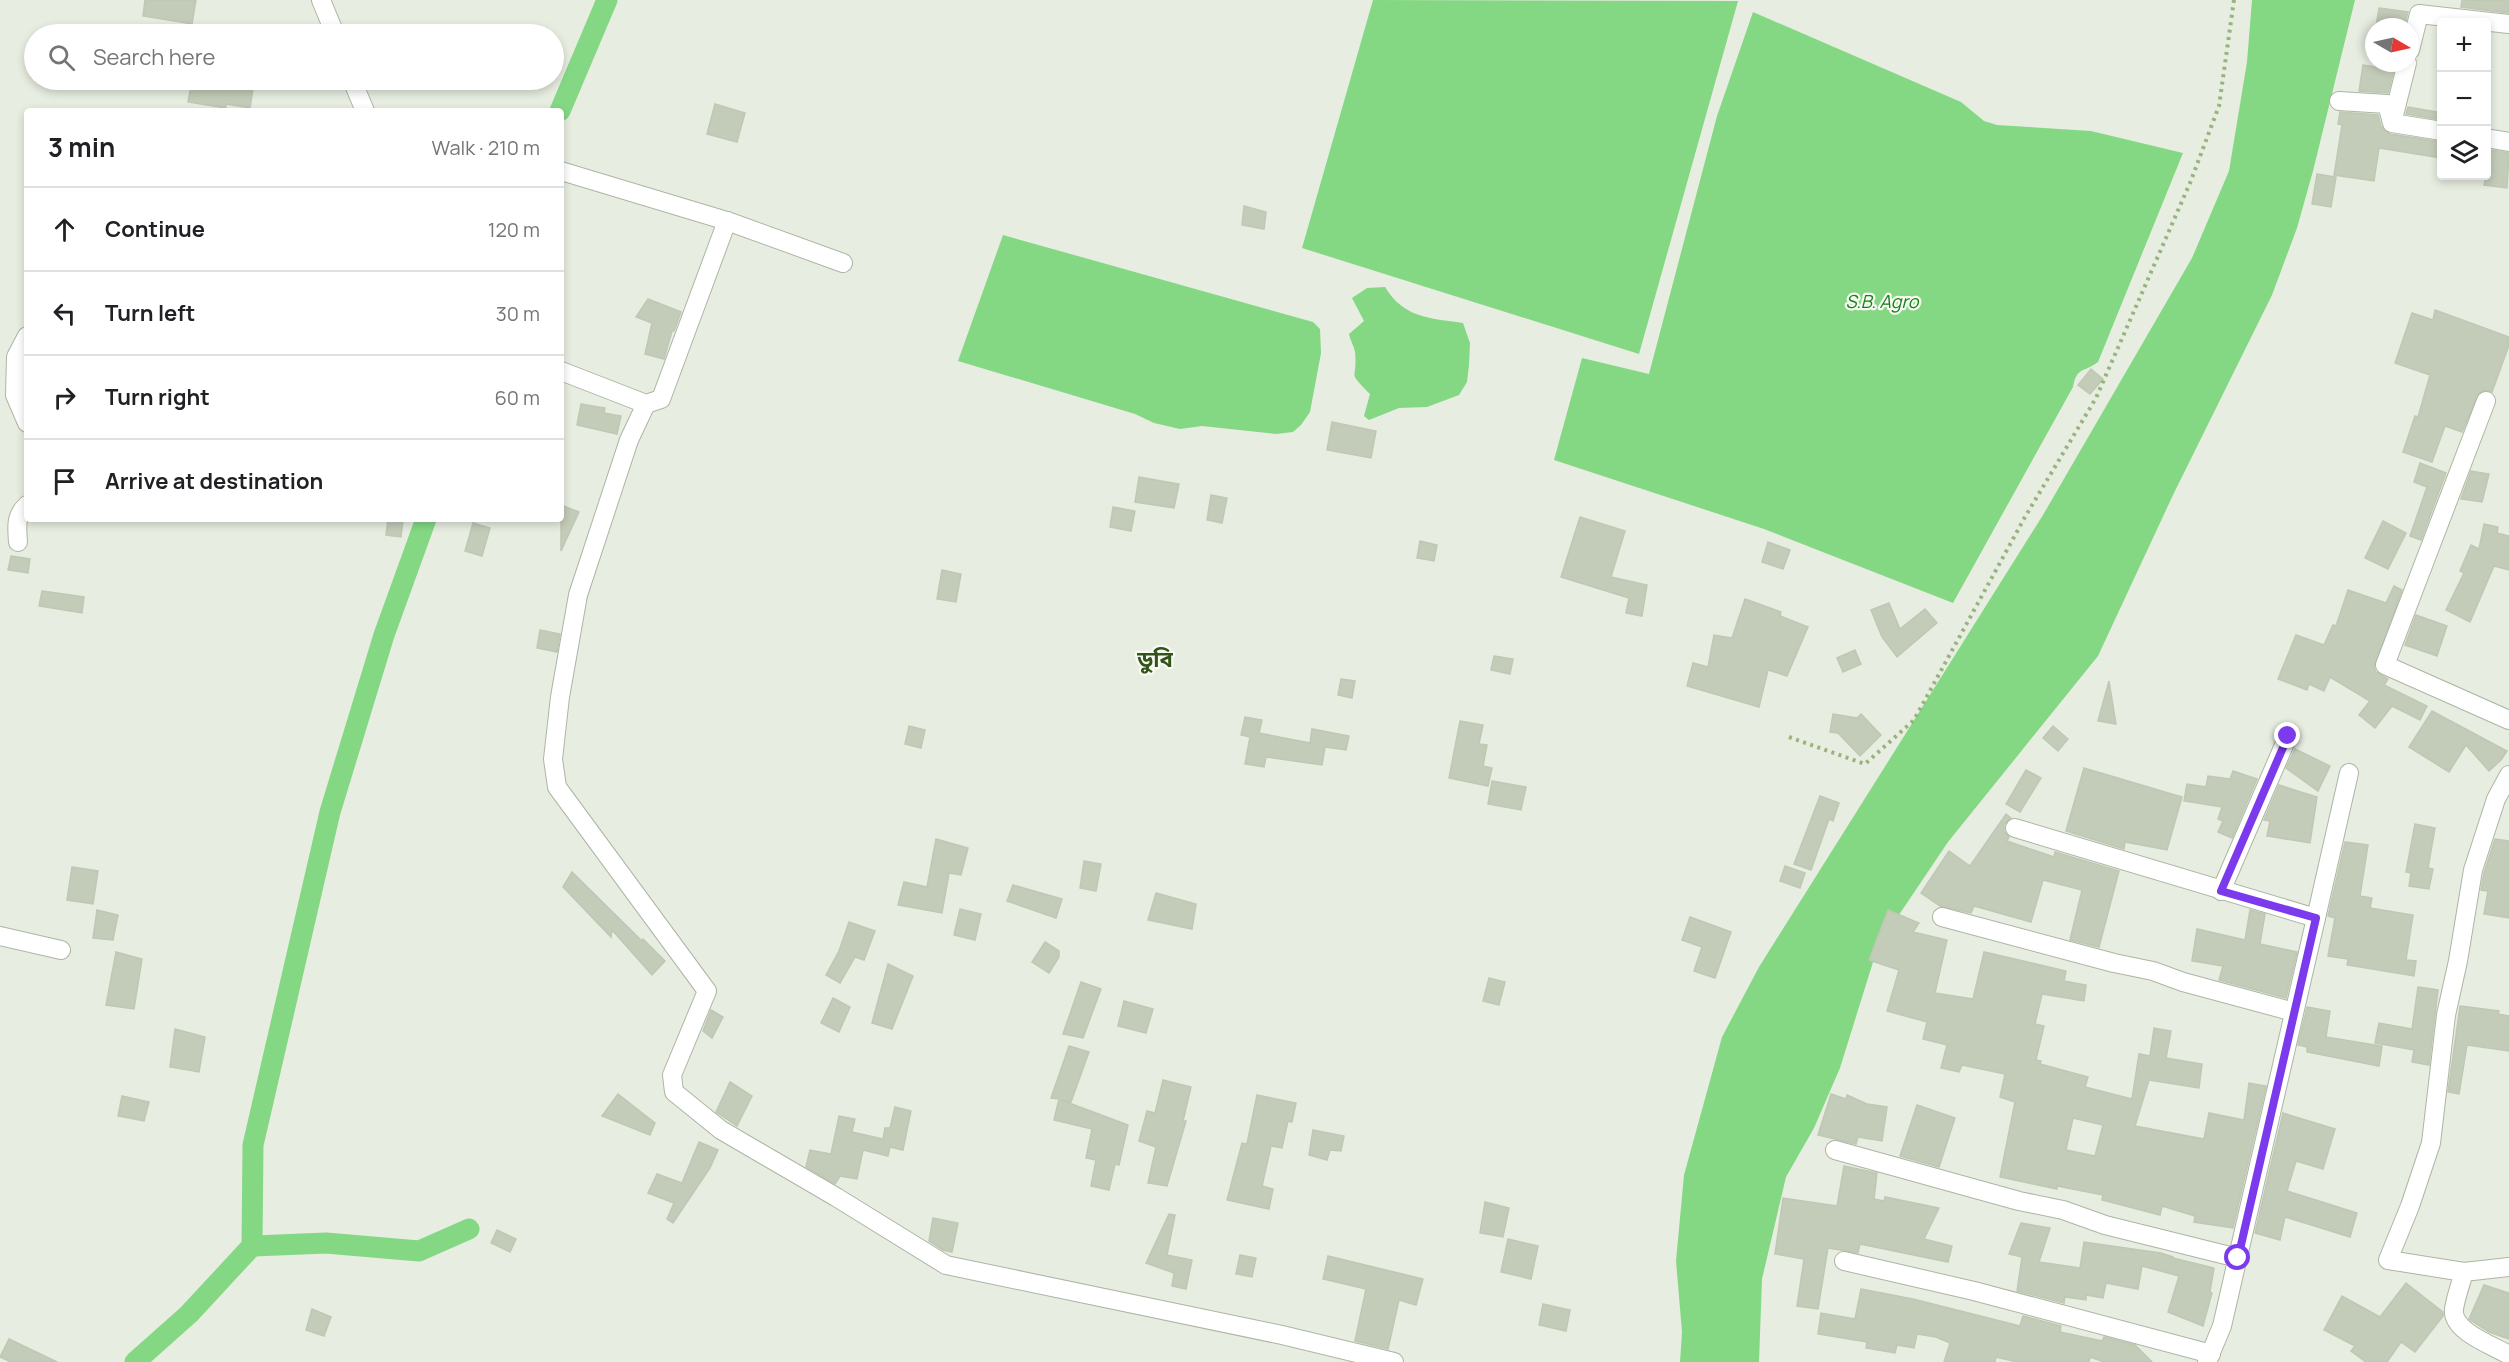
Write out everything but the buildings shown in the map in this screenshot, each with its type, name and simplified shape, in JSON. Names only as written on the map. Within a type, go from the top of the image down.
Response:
[{"type":"street","points":[[321,0],[331,24]]},
{"type":"street","points":[[2418,18],[2419,14],[2509,24]]},
{"type":"street","points":[[2392,123],[2405,72]]},
{"type":"street","points":[[356,90],[364,108]]},
{"type":"street","points":[[2339,101],[2387,104],[2392,123]]},
{"type":"street","points":[[2392,123],[2437,130]]},
{"type":"street","points":[[2491,139],[2509,142]]},
{"type":"street","points":[[564,172],[727,221],[843,263]]},
{"type":"street","points":[[564,372],[646,404],[661,399],[727,221]]},
{"type":"street","points":[[24,342],[16,357],[15,395],[24,416]]},
{"type":"street","points":[[2486,401],[2385,665],[2509,720]]},
{"type":"street","points":[[646,404],[629,440],[578,595],[560,697],[553,759],[557,787],[707,992],[672,1075],[674,1092],[721,1130],[945,1264],[1282,1335],[1394,1362]]},
{"type":"street","points":[[18,542],[16,524],[20,511],[24,508]]},
{"type":"street","points":[[2221,891],[2288,736]]},
{"type":"street","points":[[1844,1261],[1974,1291],[2209,1358],[2222,1326],[2349,773]]},
{"type":"street","points":[[2509,774],[2496,799],[2473,870],[2458,961],[2446,1015],[2431,1143],[2410,1206],[2388,1260],[2464,1272],[2509,1267]]},
{"type":"street","points":[[2015,828],[2316,918]]},
{"type":"street","points":[[1942,917],[2114,963],[2153,971],[2183,982],[2294,1012]]},
{"type":"street","points":[[0,936],[61,950]]},
{"type":"street","points":[[1835,1150],[2019,1201],[2063,1210],[2105,1225],[2238,1258]]},
{"type":"street","points":[[2464,1272],[2454,1309],[2460,1328],[2509,1355]]},
{"type":"path","points":[[1790,737],[1865,764],[1914,720],[2025,517],[2100,387],[2190,183],[2219,106],[2234,0]]},
{"type":"water","points":[[1373,0],[1738,1],[1639,354],[1302,248]]},
{"type":"water","points":[[2252,0],[2355,0],[2297,228],[2272,295],[2173,495],[2098,656],[1948,842],[1878,946],[1840,1068],[1814,1128],[1786,1177],[1762,1279],[1759,1362],[1680,1362],[1682,1332],[1676,1261],[1684,1175],[1722,1037],[1759,967],[2043,515],[2192,258],[2229,171],[2247,62]]},
{"type":"water","name":"S.B. Agro","points":[[1753,12],[1961,102],[1984,121],[1997,125],[2091,131],[2183,153],[2098,362],[2077,376],[1953,603],[1764,529],[1554,460],[1582,358],[1649,374],[1717,116]]},
{"type":"water","points":[[1003,235],[1313,322],[1320,329],[1321,353],[1310,412],[1293,432],[1276,434],[1202,426],[1180,429],[1154,423],[1135,414],[958,361]]},
{"type":"water","points":[[1385,287],[1400,305],[1409,311],[1428,318],[1463,323],[1470,343],[1467,382],[1459,395],[1427,407],[1399,408],[1369,420],[1364,416],[1370,394],[1355,378],[1355,352],[1349,334],[1364,321],[1352,298],[1367,288]]},
{"type":"waterway","points":[[561,108],[607,0]]},
{"type":"waterway","points":[[135,1362],[189,1314],[252,1246],[253,1145],[330,812],[384,635],[425,522]]},
{"type":"waterway","points":[[252,1246],[326,1243],[419,1251],[469,1229]]},
{"type":"district","name":"ডুবি","points":[[1155,659]]},
{"type":"route","points":[[2238,1258],[2316,918],[2221,891],[2288,736]]}]
